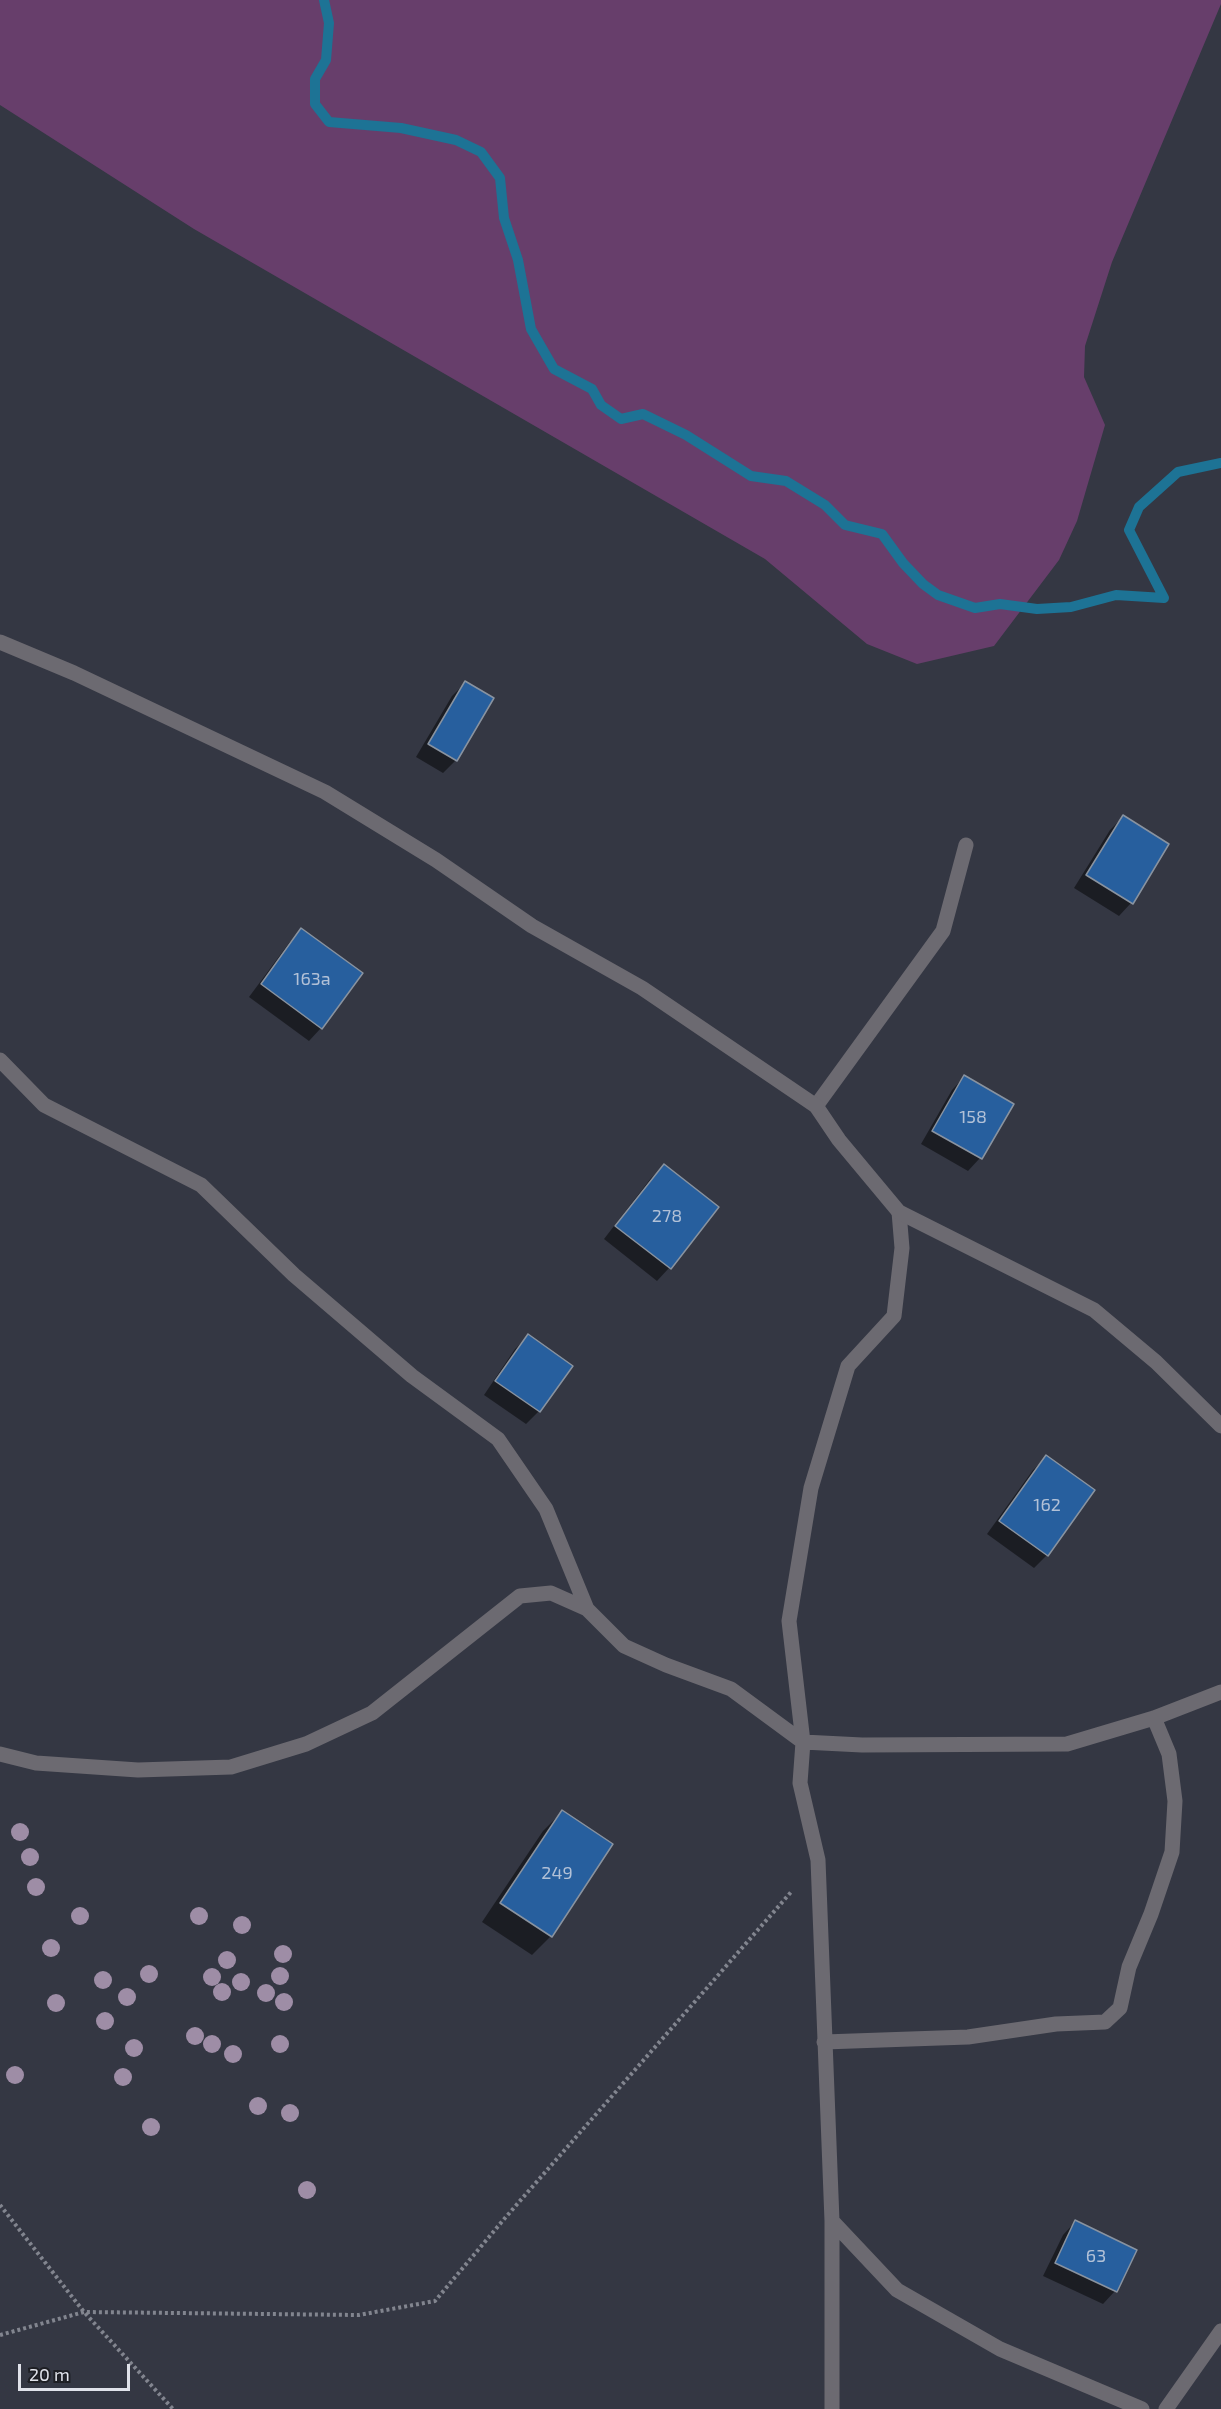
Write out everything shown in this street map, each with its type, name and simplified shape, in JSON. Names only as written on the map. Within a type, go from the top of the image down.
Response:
[{"type":"street","points":[[0,642],[74,673],[325,792],[436,860],[532,926],[642,988],[816,1106],[839,1140],[899,1212],[1094,1310],[1156,1362],[1221,1426]]},
{"type":"street","points":[[816,1106],[943,931],[966,845]]},
{"type":"street","points":[[0,1060],[44,1105],[201,1185],[303,1283],[412,1376],[498,1439],[546,1509],[587,1609]]},
{"type":"street","points":[[832,2409],[831,2221],[818,1860],[800,1783],[804,1742],[789,1621],[811,1488],[848,1366],[894,1316],[902,1248],[899,1212]]},
{"type":"street","points":[[0,1754],[36,1763],[138,1770],[231,1767],[306,1744],[372,1713],[520,1596],[551,1593],[587,1609],[624,1646],[666,1665],[731,1689],[804,1742],[862,1745],[1067,1744],[1154,1718],[1221,1692]]},
{"type":"street","points":[[824,2042],[968,2037],[1056,2024],[1105,2022],[1120,2008],[1129,1967],[1151,1914],[1172,1852],[1175,1801],[1169,1754],[1154,1718]]},
{"type":"street","points":[[831,2221],[897,2290],[1000,2349],[1142,2409]]},
{"type":"street","points":[[1166,2409],[1221,2331]]},
{"type":"path","points":[[0,2335],[84,2312],[359,2315],[435,2301],[818,1860]]},
{"type":"path","points":[[0,2205],[84,2312],[173,2409]]},
{"type":"shaded area","points":[[0,0],[1221,0],[1221,4],[1112,262],[1085,346],[1084,377],[1105,425],[1077,521],[1059,560],[994,646],[917,664],[867,644],[765,559],[194,229],[0,105]]},
{"type":"building","points":[[465,681],[494,698],[457,761],[428,744]]},
{"type":"building","points":[[1123,815],[1169,844],[1133,904],[1086,875]]},
{"type":"building","points":[[301,928],[363,973],[322,1029],[261,984]]},
{"type":"building","points":[[964,1075],[1014,1104],[982,1159],[932,1131]]},
{"type":"building","points":[[664,1164],[719,1207],[671,1269],[615,1226]]},
{"type":"building","points":[[528,1334],[573,1366],[540,1412],[495,1381]]},
{"type":"building","points":[[1046,1455],[1095,1490],[1048,1556],[999,1521]]},
{"type":"building","points":[[562,1810],[613,1844],[552,1937],[500,1903]]},
{"type":"building","points":[[1075,2220],[1137,2250],[1117,2292],[1055,2263]]},
{"type":"waterway","points":[[324,0],[329,23],[326,60],[315,79],[315,104],[329,122],[401,128],[456,140],[481,152],[500,178],[504,218],[518,260],[531,329],[554,369],[592,389],[601,405],[621,419],[643,414],[686,435],[751,476],[786,481],[825,505],[845,525],[882,534],[903,563],[923,584],[938,595],[975,608],[1000,604],[1037,609],[1071,607],[1116,595],[1164,598],[1129,530],[1139,507],[1178,472],[1221,463]]}]
